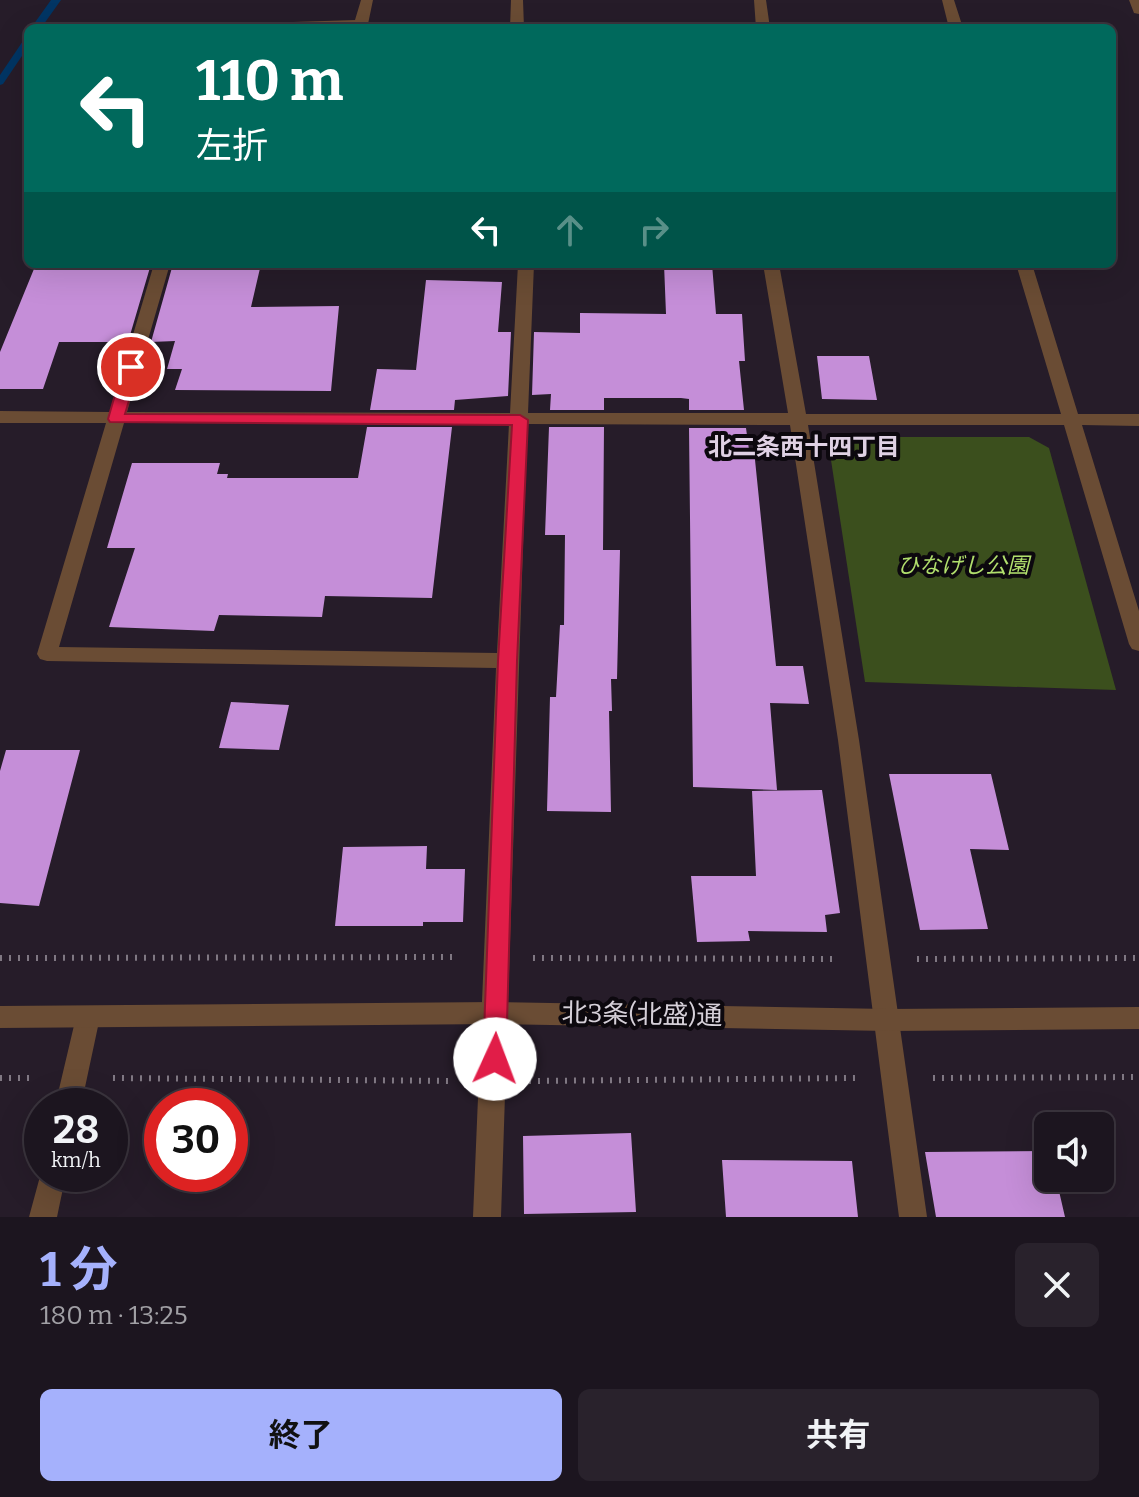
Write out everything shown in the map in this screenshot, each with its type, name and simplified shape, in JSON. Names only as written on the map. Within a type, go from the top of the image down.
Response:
[{"type":"street","points":[[361,24],[367,0]]},
{"type":"street","points":[[517,0],[517,24]]},
{"type":"street","points":[[760,0],[763,24]]},
{"type":"street","points":[[948,0],[955,24]]},
{"type":"street","points":[[1135,0],[1139,10]]},
{"type":"street","points":[[161,268],[47,654],[507,661]]},
{"type":"street","points":[[487,1217],[497,1013],[507,661],[526,268]]},
{"type":"street","points":[[772,268],[799,418],[880,959],[913,1217]]},
{"type":"street","points":[[1025,268],[1139,644]]},
{"type":"street","points":[[0,417],[1139,420]]},
{"type":"street","name":"北3条(北盛)通","points":[[0,1017],[497,1013],[888,1020],[1139,1018]]},
{"type":"street","points":[[72,1088],[88,1017]]},
{"type":"street","points":[[43,1217],[49,1192]]},
{"type":"path","points":[[0,958],[1139,958]]},
{"type":"path","points":[[0,1078],[494,1082],[1139,1077]]},
{"type":"green space","name":"ひなげし公園","points":[[839,437],[1029,437],[1049,448],[1116,690],[865,682],[829,447]]},
{"type":"building","points":[[34,268],[150,268],[128,342],[59,342],[43,389],[0,389],[0,352]]},
{"type":"building","points":[[172,268],[260,268],[251,307],[339,306],[331,391],[175,390],[182,369],[167,369],[175,341],[151,342]]},
{"type":"building","points":[[664,268],[712,268],[716,314],[742,314],[745,361],[739,361],[744,410],[689,410],[689,399],[681,398],[604,398],[604,410],[550,410],[551,394],[532,395],[534,332],[580,333],[580,313],[666,314]]},
{"type":"building","points":[[426,280],[502,282],[498,332],[511,332],[508,396],[455,400],[454,410],[370,410],[377,369],[416,370]]},
{"type":"building","points":[[817,356],[869,356],[877,400],[822,399]]},
{"type":"building","points":[[367,427],[452,427],[432,598],[325,596],[322,617],[219,615],[214,631],[109,627],[135,548],[107,548],[132,463],[220,463],[217,474],[228,474],[227,478],[358,478]]},
{"type":"building","points":[[549,427],[604,427],[603,550],[620,550],[617,679],[611,679],[612,711],[609,711],[611,812],[547,811],[550,697],[556,697],[560,625],[564,625],[565,535],[545,535]]},
{"type":"building","points":[[689,428],[746,428],[749,450],[754,450],[776,666],[803,666],[809,704],[770,703],[777,790],[693,787]]},
{"type":"building","points":[[231,702],[289,705],[279,750],[219,748]]},
{"type":"building","points":[[6,750],[80,750],[39,906],[0,903],[0,771]]},
{"type":"building","points":[[889,774],[991,774],[1009,850],[970,849],[988,929],[920,930]]},
{"type":"building","points":[[822,790],[840,913],[825,915],[827,932],[748,931],[750,941],[697,942],[691,876],[756,876],[752,791]]},
{"type":"building","points":[[427,846],[426,869],[465,869],[463,922],[423,922],[423,926],[335,926],[343,847]]},
{"type":"building","points":[[631,1133],[636,1212],[524,1214],[523,1136]]},
{"type":"building","points":[[1034,1151],[1034,1192],[1059,1192],[1065,1217],[936,1217],[925,1152]]},
{"type":"building","points":[[722,1160],[852,1161],[858,1217],[726,1217]]},
{"type":"waterway","points":[[39,24],[56,0]]},
{"type":"waterway","points":[[0,82],[24,46]]},
{"type":"district","name":"北二条西十四丁目","points":[[804,447]]},
{"type":"route","points":[[131,367],[116,419],[520,420],[507,661],[495,1059]]}]
